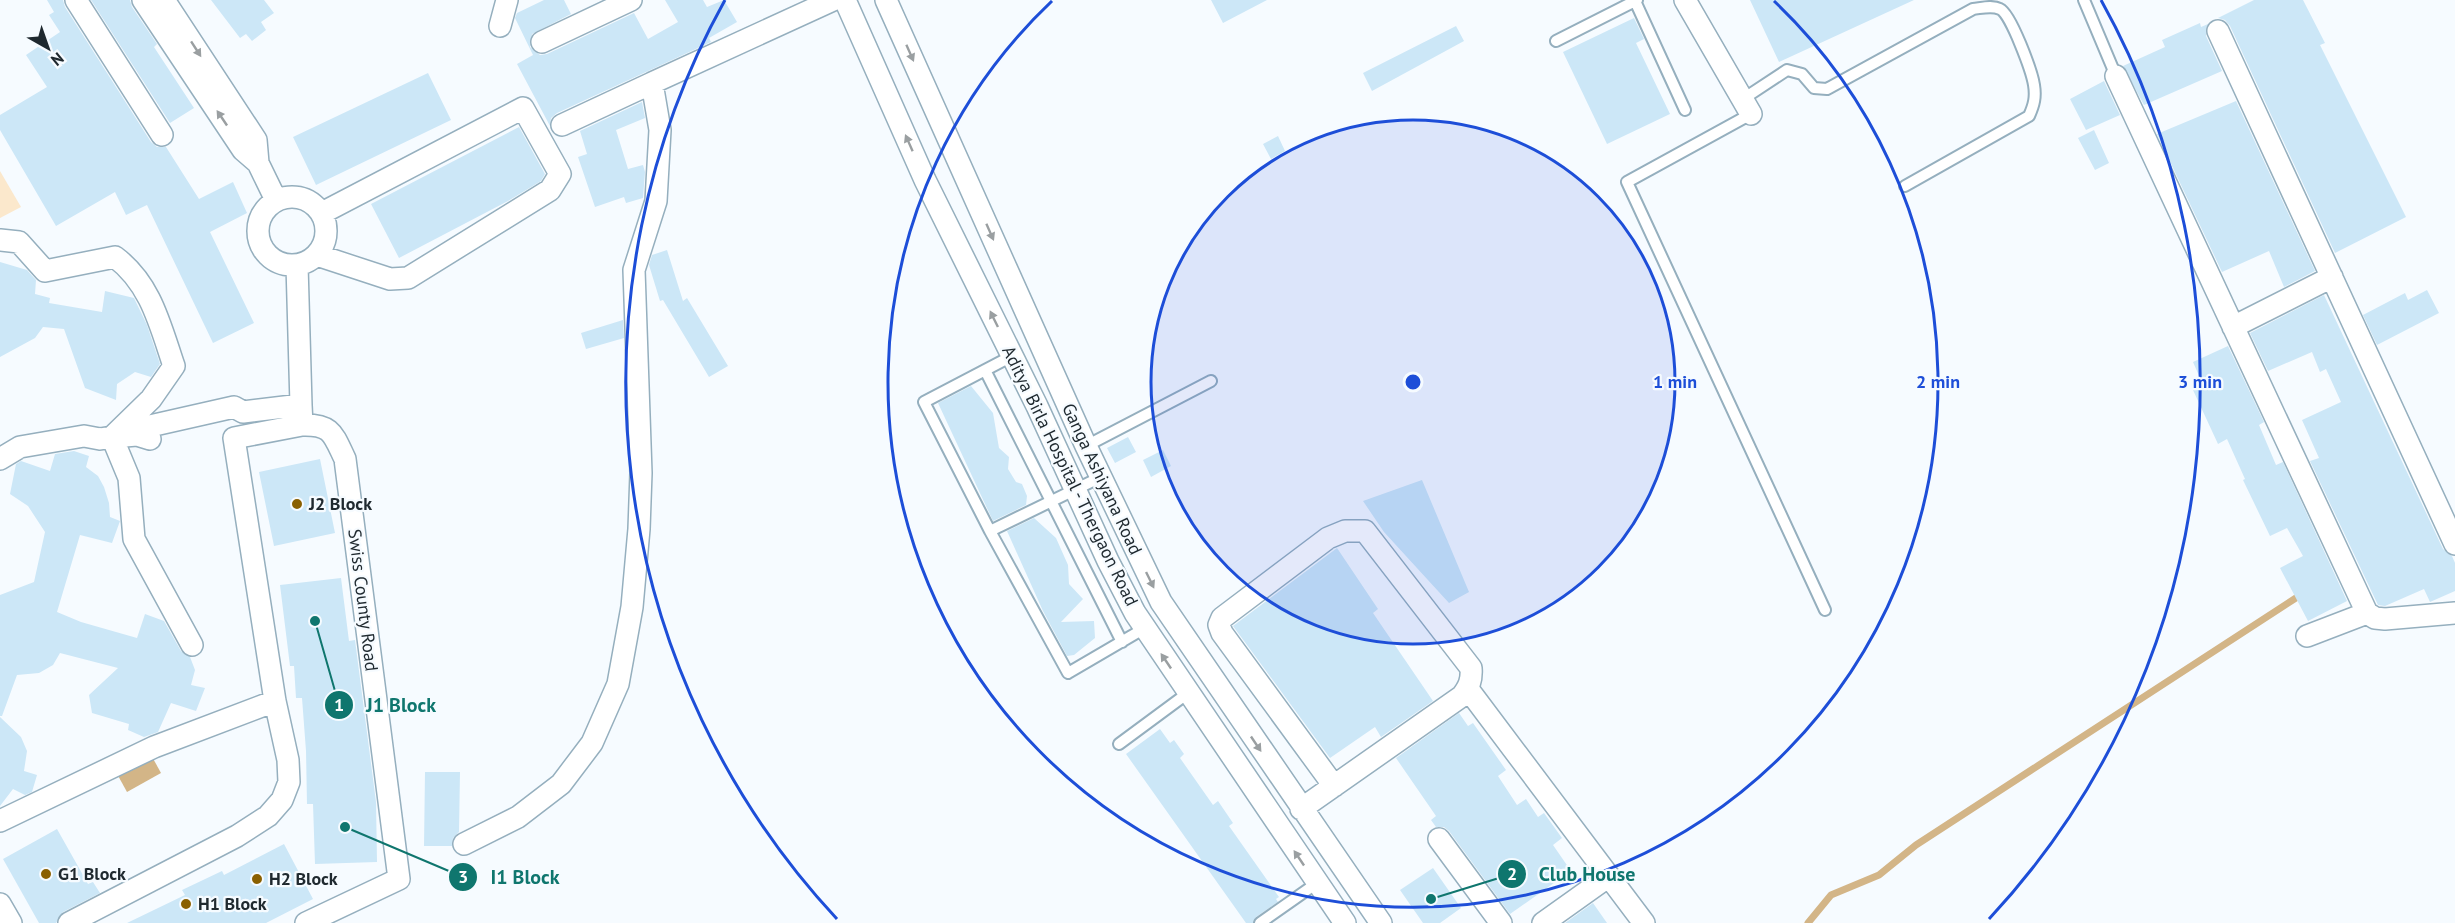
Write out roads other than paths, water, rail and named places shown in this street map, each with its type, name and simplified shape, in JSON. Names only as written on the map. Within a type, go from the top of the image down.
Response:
[{"type":"street","points":[[76,0],[162,135]]},
{"type":"street","points":[[142,0],[243,150],[258,163]]},
{"type":"street","points":[[164,0],[256,140],[258,163],[276,200]]},
{"type":"street","points":[[500,26],[507,0]]},
{"type":"street","points":[[542,42],[631,0]]},
{"type":"street","points":[[562,125],[833,0]]},
{"type":"street","name":"Aditya Birla Hospital - Thergaon Road","points":[[845,0],[926,180],[1108,561],[1145,628],[1188,693],[1289,817],[1317,883],[1345,923]]},
{"type":"street","name":"Ganga Ashiyana Road","points":[[886,0],[1086,446],[1161,602],[1289,817],[1381,923]]},
{"type":"street","points":[[1685,0],[1747,107]]},
{"type":"street","points":[[2218,31],[2455,544]]},
{"type":"street","points":[[2116,76],[2367,613],[2375,618],[2385,619],[2455,613]]},
{"type":"street","points":[[464,844],[518,817],[561,784],[592,743],[618,684],[633,607],[639,529],[641,472],[634,270],[656,201],[660,129],[652,83]]},
{"type":"street","points":[[317,255],[390,279],[408,278],[550,190],[560,174],[523,108],[322,213]]},
{"type":"street","points":[[295,196],[306,199],[315,204],[322,213],[327,235],[317,255],[308,261],[297,265],[285,265],[274,261],[259,243],[257,231],[259,219],[265,209],[276,200],[295,196]]},
{"type":"street","points":[[0,240],[19,242],[45,271],[115,257],[129,267],[151,299],[174,366],[151,399],[112,437],[129,478],[134,539],[192,645]]},
{"type":"street","points":[[297,265],[301,415]]},
{"type":"street","points":[[2233,327],[2332,276]]},
{"type":"street","name":"Swiss County Road","points":[[0,459],[20,447],[84,436],[100,439],[137,435],[150,426],[234,407],[243,412],[301,415],[332,432],[345,459],[399,879],[306,923]]},
{"type":"street","name":"Swiss County Road","points":[[69,923],[237,836],[268,816],[282,800],[289,782],[288,760],[275,701],[234,438],[301,415]]},
{"type":"street","points":[[1289,817],[1334,786],[1462,696],[1472,677],[1471,668],[1365,531],[1345,531],[1328,538],[1222,618],[1219,626],[1334,786]]},
{"type":"street","points":[[2307,636],[2367,613]]},
{"type":"street","points":[[1468,688],[1644,923]]},
{"type":"street","points":[[0,821],[154,747],[275,701]]},
{"type":"street","points":[[1439,839],[1501,923]]},
{"type":"street","points":[[1543,923],[1609,876]]},
{"type":"street","points":[[0,904],[11,923]]},
{"type":"lane","points":[[2084,0],[2116,76]]},
{"type":"lane","points":[[1556,41],[1636,1],[1685,110]]},
{"type":"lane","points":[[1825,610],[1627,182],[1747,107],[1787,70],[1803,74],[1814,88],[1827,89],[1973,9],[1991,7],[2002,10],[2010,20],[2034,83],[2035,102],[2029,116],[1905,186]]},
{"type":"lane","points":[[1012,356],[924,402],[990,531],[1068,673],[1145,628]]},
{"type":"lane","points":[[985,370],[1122,642]]},
{"type":"lane","points":[[1086,446],[1211,381]]},
{"type":"lane","points":[[990,531],[1101,477]]},
{"type":"lane","points":[[1119,744],[1188,693]]},
{"type":"lane","points":[[1260,923],[1317,883]]},
{"type":"waterway","points":[[1808,923],[1831,895],[1879,875],[1916,845],[2302,594]]},
{"type":"place","name":"J2 Block","points":[[297,504]]},
{"type":"place","name":"J1 Block","points":[[315,621]]},
{"type":"place","name":"I1 Block","points":[[345,827]]},
{"type":"place","name":"G1 Block","points":[[46,874]]},
{"type":"place","name":"H2 Block","points":[[257,879]]},
{"type":"place","name":"Club House","points":[[1431,899]]},
{"type":"place","name":"H1 Block","points":[[186,904]]}]
